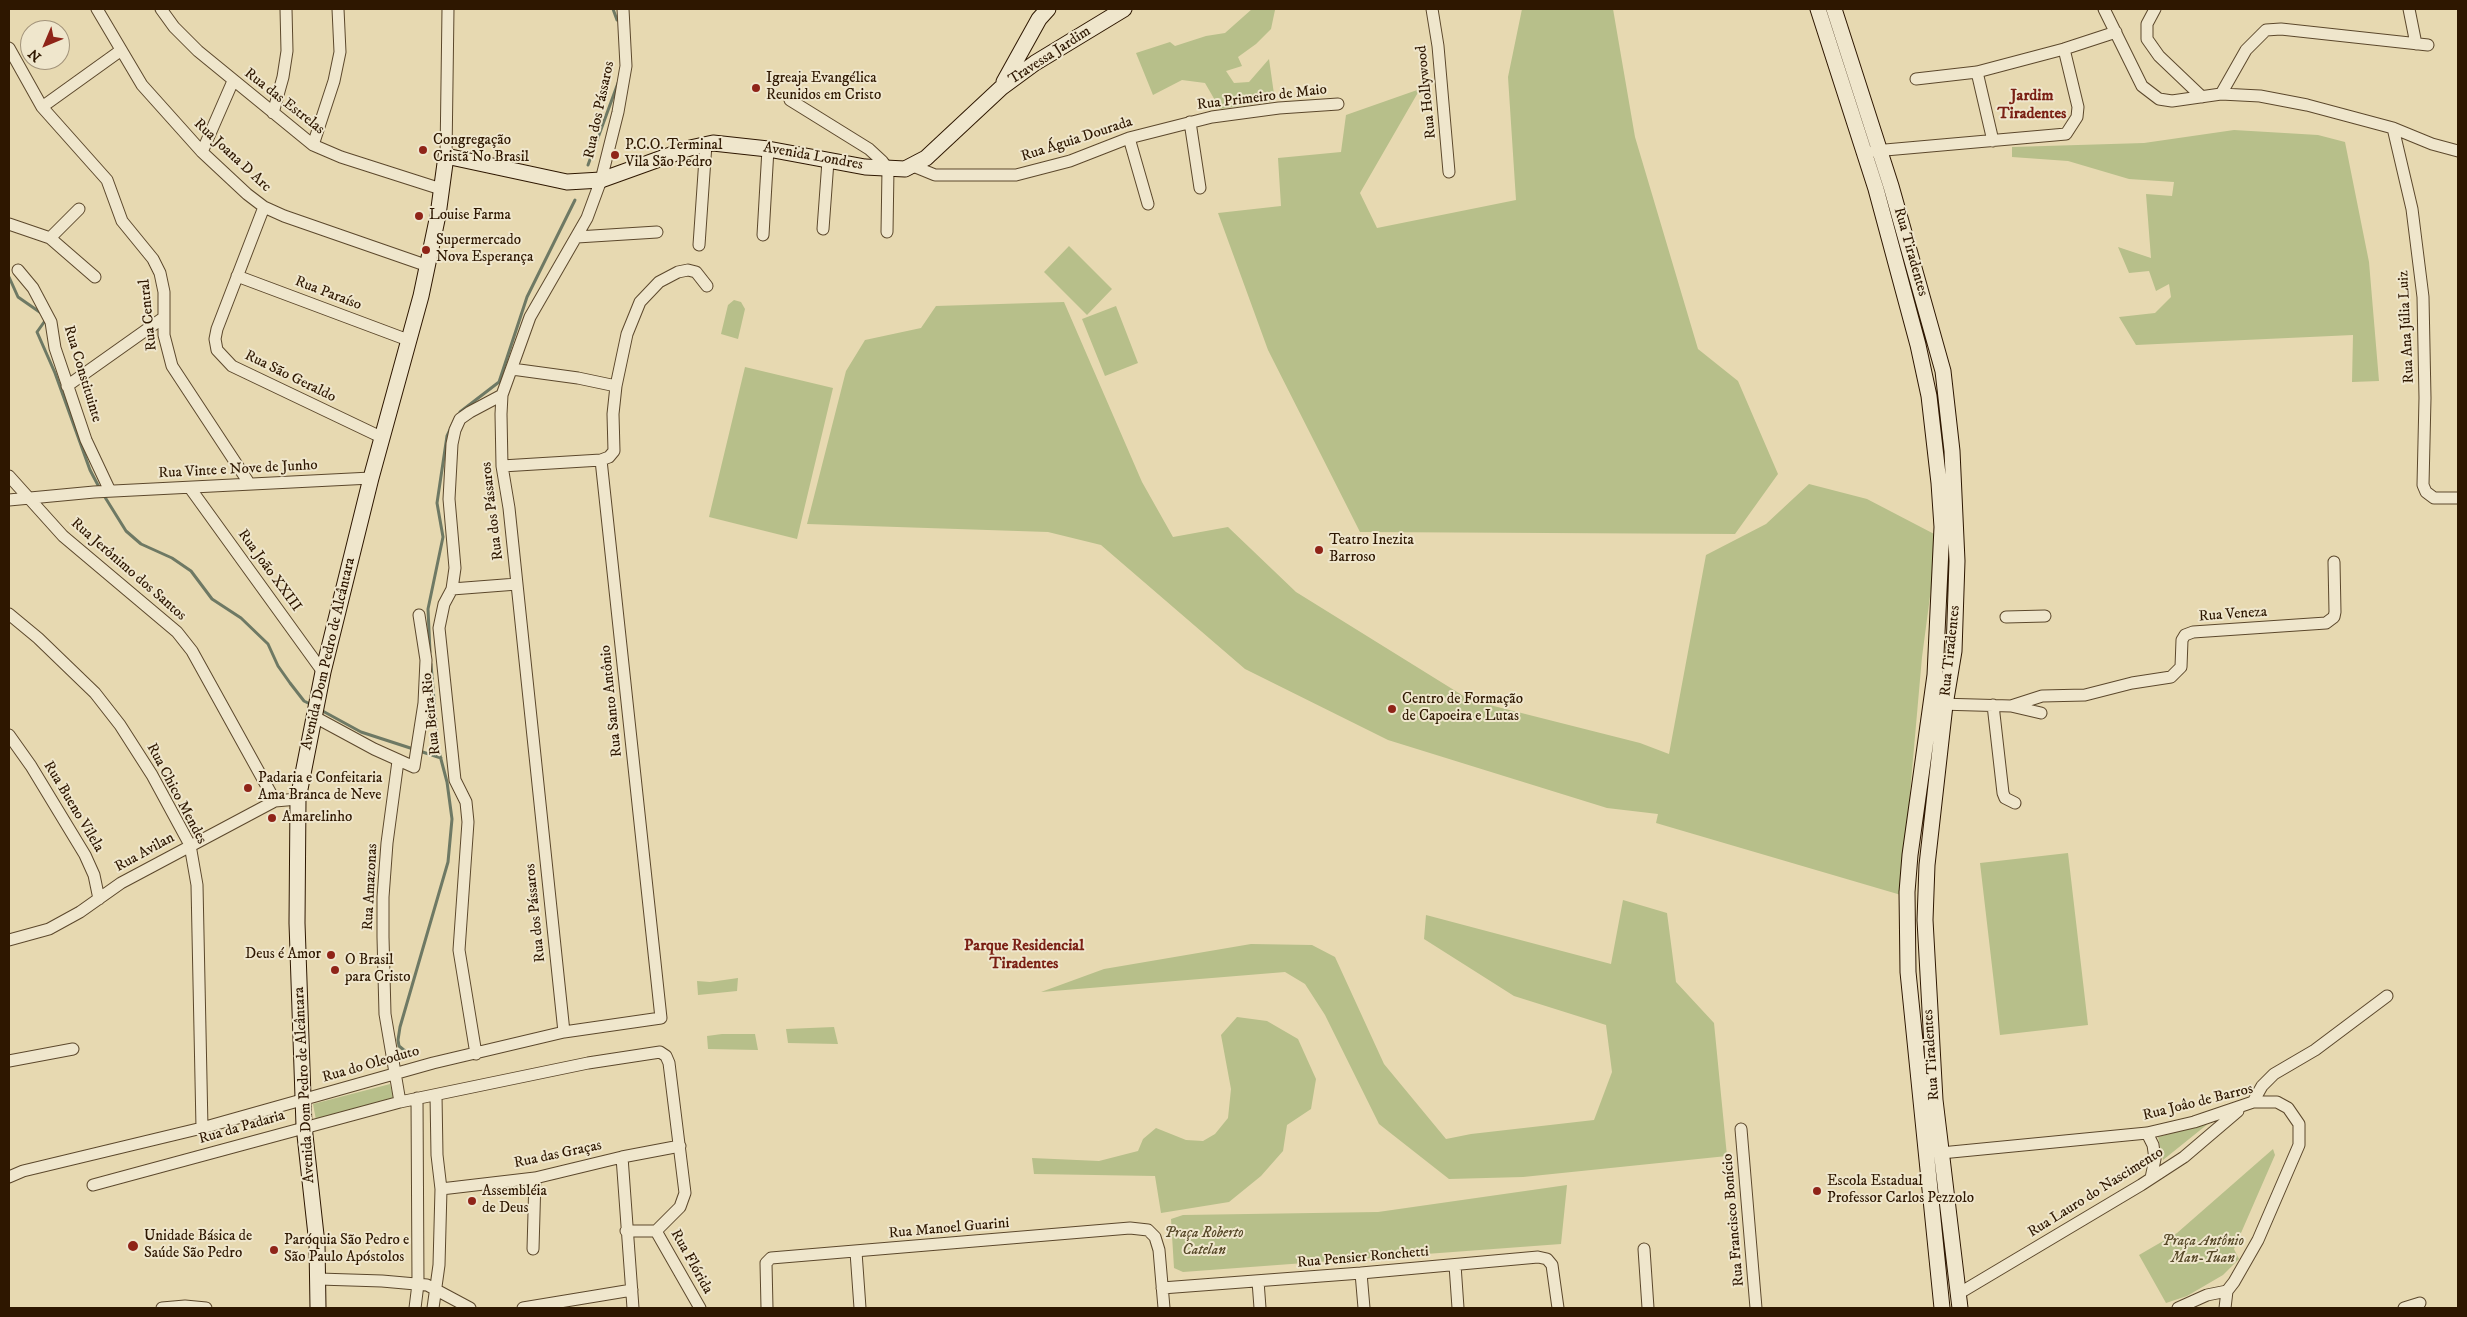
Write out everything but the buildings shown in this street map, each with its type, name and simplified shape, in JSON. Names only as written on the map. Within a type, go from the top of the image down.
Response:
[{"type":"street","name":"Rua Joana D Arc","points":[[97,9],[120,51],[148,92],[202,152],[240,188],[264,207],[428,266]]},
{"type":"street","name":"Rua das Estrelas","points":[[161,9],[174,27],[233,81],[312,144],[341,156],[441,189]]},
{"type":"street","points":[[272,113],[283,77],[287,51],[286,9]]},
{"type":"street","points":[[312,144],[334,81],[340,52],[338,9]]},
{"type":"street","name":"Avenida Dom Pedro de Alcântara","points":[[318,1308],[319,1279],[304,1126],[297,924],[298,799],[318,690],[371,478],[428,266],[438,215],[446,156],[448,9]]},
{"type":"street","name":"Rua dos Pássaros","points":[[564,1032],[517,584],[502,466],[502,394],[530,317],[587,218],[600,180],[618,112],[626,66],[623,9]]},
{"type":"street","name":"Travessa Jardim","points":[[1001,88],[1035,63],[1124,9]]},
{"type":"street","name":"Rua Hollywood","points":[[1432,9],[1450,172]]},
{"type":"street","name":"Rua Tiradentes","points":[[1818,9],[1876,190],[1929,396],[1949,535]]},
{"type":"street","name":"Rua Tiradentes","points":[[1834,9],[1891,186],[1943,371],[1952,450],[1949,535],[1940,608],[1934,814],[1926,890],[1929,1012],[1941,1153],[1959,1301]]},
{"type":"street","points":[[2104,9],[2137,78],[2150,94],[2159,99],[2172,101],[2221,94],[2260,96],[2307,105],[2393,128],[2432,144],[2458,151]]},
{"type":"street","points":[[2155,9],[2147,24],[2147,39],[2159,56],[2202,97]]},
{"type":"street","points":[[2409,9],[2416,44]]},
{"type":"street","points":[[1001,88],[1043,10]]},
{"type":"street","points":[[2221,94],[2246,50],[2266,30],[2281,29],[2428,45]]},
{"type":"street","points":[[1916,79],[1977,72],[2064,49],[2116,32]]},
{"type":"street","name":"Rua Central","points":[[9,48],[42,107],[107,180],[116,209],[122,221],[153,259],[160,273],[164,292],[163,318],[166,350],[172,366],[249,483]]},
{"type":"street","points":[[1023,48],[1025,54],[1035,63]]},
{"type":"street","points":[[1864,152],[2066,134],[2077,117],[2078,107],[2064,49]]},
{"type":"street","points":[[42,107],[120,51]]},
{"type":"street","points":[[1977,72],[1992,141]]},
{"type":"street","points":[[202,152],[233,81]]},
{"type":"street","name":"Avenida Londres","points":[[446,156],[555,181],[586,182],[600,180],[706,144],[726,144],[768,149],[828,161],[888,169],[913,166],[935,150],[1001,88]]},
{"type":"street","points":[[790,100],[869,149],[888,169],[887,232]]},
{"type":"street","name":"Rua Primeiro de Maio","points":[[1190,122],[1247,112],[1338,104]]},
{"type":"street","points":[[1190,122],[1200,188]]},
{"type":"street","name":"Rua Águia Dourada","points":[[913,166],[935,175],[1016,175],[1070,161],[1129,138],[1190,122]]},
{"type":"street","name":"Rua Ana Júlia Luiz","points":[[2393,128],[2412,209],[2423,297],[2425,405],[2423,485],[2426,492],[2434,498],[2458,498]]},
{"type":"street","points":[[1129,138],[1148,204]]},
{"type":"street","points":[[699,245],[706,144]]},
{"type":"street","points":[[763,235],[768,149]]},
{"type":"street","points":[[823,229],[828,161]]},
{"type":"street","points":[[1876,190],[1891,186]]},
{"type":"street","name":"Rua São Geraldo","points":[[264,207],[215,339],[217,350],[232,366],[383,438]]},
{"type":"street","points":[[50,238],[79,209]]},
{"type":"street","points":[[9,224],[50,238],[96,277]]},
{"type":"street","points":[[577,237],[657,232]]},
{"type":"street","name":"Rua Constituinte","points":[[18,270],[44,307],[50,322],[55,348],[67,386],[89,448],[108,491]]},
{"type":"street","points":[[502,466],[601,460],[609,457],[614,451],[613,414],[616,386],[629,327],[637,308],[648,292],[668,276],[685,270],[699,274],[707,286]]},
{"type":"street","name":"Rua Paraíso","points":[[237,276],[408,340]]},
{"type":"street","points":[[67,386],[163,318]]},
{"type":"street","points":[[512,369],[578,378],[616,386]]},
{"type":"street","name":"Rua Beira Rio","points":[[476,1054],[459,950],[468,822],[466,802],[455,780],[439,628],[444,604],[452,588],[455,568],[449,498],[455,430],[460,420],[470,412],[502,394]]},
{"type":"street","name":"Rua Santo Antônio","points":[[601,460],[662,1015],[659,1019]]},
{"type":"street","name":"Rua Jerônimo dos Santos","points":[[9,476],[63,536],[177,632],[192,651],[275,801]]},
{"type":"street","name":"Rua Vinte e Nove de Junho","points":[[9,500],[108,491],[371,478]]},
{"type":"street","name":"Rua João XXIII","points":[[190,488],[323,672]]},
{"type":"street","name":"Rua Veneza","points":[[2011,706],[2042,696],[2085,695],[2132,683],[2171,677],[2181,667],[2182,640],[2185,635],[2193,632],[2326,623],[2334,617],[2335,612],[2334,562]]},
{"type":"street","points":[[452,588],[517,584]]},
{"type":"street","name":"Rua Chico Mendes","points":[[9,614],[71,668],[105,706],[152,774],[190,846],[197,885],[202,1128]]},
{"type":"street","points":[[314,713],[398,761],[415,764],[424,703],[426,660],[419,615]]},
{"type":"street","points":[[2006,617],[2045,616]]},
{"type":"street","points":[[1938,704],[2011,706],[2041,713]]},
{"type":"street","name":"Rua Tiradentes","points":[[1938,704],[1916,811],[1907,885],[1908,972],[1942,1308]]},
{"type":"street","points":[[1993,705],[2003,793],[2005,798],[2015,803]]},
{"type":"street","name":"Rua Bueno Vilela","points":[[9,735],[31,766],[85,855],[94,875],[99,899]]},
{"type":"street","name":"Rua Amazonas","points":[[398,761],[387,843],[383,897],[385,1014],[400,1102]]},
{"type":"street","name":"Rua Avilan","points":[[9,940],[49,929],[99,899],[121,883],[275,801],[298,799]]},
{"type":"street","points":[[1916,811],[1934,814]]},
{"type":"street","points":[[1907,885],[1926,890]]},
{"type":"street","name":"Rua Lauro do Nascimento","points":[[1959,1301],[2184,1157],[2241,1108],[2274,1074],[2316,1050],[2387,996]]},
{"type":"street","points":[[1912,1007],[1929,1012]]},
{"type":"street","name":"Rua do Oleoduto","points":[[9,1177],[23,1170],[202,1128],[394,1074],[564,1032],[659,1019]]},
{"type":"street","points":[[9,1061],[73,1049]]},
{"type":"street","points":[[400,1102],[588,1063],[655,1051],[665,1054],[669,1063],[686,1187],[683,1202],[656,1231],[626,1231]]},
{"type":"street","points":[[433,1308],[436,1289],[441,1189],[437,1155],[436,1095]]},
{"type":"street","points":[[415,1308],[418,1284],[417,1098]]},
{"type":"street","name":"Rua da Padaria","points":[[93,1185],[304,1126],[400,1102]]},
{"type":"street","name":"Rua Joâo de Barros","points":[[1941,1153],[2146,1133],[2194,1122],[2241,1108],[2277,1102],[2288,1108],[2299,1124],[2300,1145],[2258,1240],[2227,1291],[2225,1308]]},
{"type":"street","name":"Rua Francisco Bonício","points":[[1741,1129],[1756,1308]]},
{"type":"street","points":[[2146,1133],[2153,1145],[2155,1159],[2151,1178]]},
{"type":"street","name":"Rua das Graças","points":[[441,1189],[535,1178],[622,1156],[680,1146]]},
{"type":"street","points":[[622,1156],[633,1308]]},
{"type":"street","points":[[533,1249],[535,1178]]},
{"type":"street","name":"Rua Manoel Guarini","points":[[767,1308],[766,1263],[771,1258],[1130,1228],[1148,1230],[1155,1237],[1159,1250],[1162,1288]]},
{"type":"street","name":"Rua Flórida","points":[[656,1231],[700,1308]]},
{"type":"street","points":[[1644,1249],[1648,1308]]},
{"type":"street","points":[[856,1252],[860,1308]]},
{"type":"street","name":"Rua Pensier Ronchetti","points":[[1162,1288],[1361,1274],[1542,1257],[1552,1265],[1558,1308]]},
{"type":"street","points":[[1455,1265],[1458,1308]]},
{"type":"street","points":[[1361,1274],[1364,1308]]},
{"type":"street","points":[[319,1279],[418,1284],[436,1289],[470,1308]]},
{"type":"street","points":[[1258,1281],[1260,1308]]},
{"type":"street","points":[[1162,1288],[1164,1308]]},
{"type":"street","points":[[524,1308],[632,1290]]},
{"type":"street","points":[[2178,1308],[2207,1295],[2227,1291]]},
{"type":"street","points":[[2404,1308],[2420,1303]]},
{"type":"street","points":[[162,1308],[185,1306],[206,1308]]},
{"type":"green space","points":[[1252,9],[1275,10],[1271,29],[1256,44],[1238,57],[1242,66],[1226,71],[1234,83],[1249,82],[1269,59],[1275,101],[1220,109],[1205,83],[1182,80],[1153,95],[1136,53],[1170,42],[1175,46],[1206,36],[1225,33]]},
{"type":"green space","points":[[1522,9],[1613,9],[1635,137],[1698,349],[1738,381],[1778,474],[1735,534],[1360,532],[1268,350],[1218,213],[1281,206],[1278,158],[1341,152],[1346,115],[1420,89],[1360,193],[1377,228],[1516,200],[1508,77]]},
{"type":"green space","points":[[2234,130],[2318,135],[2345,142],[2369,262],[2379,381],[2352,382],[2353,335],[2136,345],[2119,317],[2155,313],[2171,297],[2169,284],[2156,291],[2149,271],[2129,273],[2118,247],[2151,258],[2146,194],[2172,196],[2174,182],[2129,179],[2068,161],[2012,157],[2012,147],[2144,143]]},
{"type":"green space","points":[[1069,246],[1112,289],[1087,315],[1044,272]]},
{"type":"green space","points":[[734,300],[741,302],[745,309],[738,339],[721,334],[728,305]]},
{"type":"green space","points":[[1064,302],[1142,482],[1173,537],[1228,527],[1296,592],[1470,700],[1640,743],[1669,754],[1706,555],[1766,524],[1809,484],[1867,499],[1938,536],[1922,657],[1901,895],[1656,823],[1658,814],[1607,808],[1388,740],[1245,669],[1101,545],[1048,532],[807,524],[846,371],[865,340],[921,328],[936,306]]},
{"type":"green space","points":[[1116,306],[1138,363],[1105,376],[1082,319]]},
{"type":"green space","points":[[745,367],[833,388],[797,539],[709,517]]},
{"type":"green space","points":[[2068,853],[2088,1025],[2000,1035],[1980,863]]},
{"type":"green space","points":[[1623,900],[1667,913],[1676,982],[1714,1023],[1727,1156],[1523,1177],[1449,1179],[1379,1124],[1325,1015],[1305,984],[1285,972],[1041,992],[1104,969],[1251,944],[1312,945],[1335,957],[1384,1064],[1446,1139],[1471,1134],[1594,1120],[1612,1072],[1606,1025],[1514,996],[1424,939],[1426,915],[1611,964]]},
{"type":"green space","points":[[738,978],[737,991],[698,995],[697,981],[710,982]]},
{"type":"green space","points":[[1237,1017],[1267,1021],[1298,1039],[1316,1079],[1311,1109],[1287,1125],[1283,1151],[1261,1176],[1229,1202],[1161,1213],[1155,1176],[1034,1174],[1032,1158],[1099,1161],[1138,1151],[1143,1139],[1156,1128],[1186,1140],[1203,1141],[1215,1134],[1228,1118],[1231,1089],[1221,1035]]},
{"type":"green space","points":[[834,1027],[838,1044],[788,1043],[786,1029]]},
{"type":"green space","points":[[755,1034],[758,1050],[708,1049],[707,1036]]},
{"type":"green space","points":[[390,1084],[394,1100],[316,1120],[313,1104]]},
{"type":"green space","points":[[2209,1123],[2163,1160],[2158,1137]]},
{"type":"green space","name":"Praça Antônio Man-Tuan","points":[[2273,1149],[2275,1155],[2234,1249],[2239,1259],[2223,1275],[2187,1296],[2166,1303],[2139,1255],[2177,1233]]},
{"type":"green space","name":"Praça Roberto Catelan","points":[[1567,1185],[1561,1244],[1183,1272],[1174,1268],[1171,1219],[1183,1215],[1378,1212]]},
{"type":"waterway","points":[[613,9],[617,20]]},
{"type":"waterway","points":[[588,165],[618,83]]},
{"type":"waterway","points":[[460,412],[499,382],[527,297],[575,200]]},
{"type":"waterway","points":[[9,277],[18,297],[41,313]]},
{"type":"waterway","points":[[47,318],[37,332],[55,373],[90,470],[100,489]]},
{"type":"waterway","points":[[430,652],[428,609],[443,537],[437,503],[447,436],[456,417]]},
{"type":"waterway","points":[[103,494],[126,531],[141,544],[172,558],[191,571],[212,599],[241,618],[268,644],[278,666],[290,683],[304,701],[312,705]]},
{"type":"waterway","points":[[405,1051],[399,1046],[400,1027],[448,862],[452,819],[447,782],[438,748],[431,664]]},
{"type":"waterway","points":[[319,709],[361,732],[441,758]]},
{"type":"place","name":"Igreaja Evangélica Reunidos em Cristo","points":[[756,88]]},
{"type":"place","name":"Congregação Cristã No Brasil","points":[[423,150]]},
{"type":"place","name":"P.C.O. Terminal Vila São Pedro","points":[[615,155]]},
{"type":"place","name":"Louise Farma","points":[[419,216]]},
{"type":"place","name":"Supermercado Nova Esperança","points":[[426,250]]},
{"type":"place","name":"Teatro Inezita Barroso","points":[[1319,550]]},
{"type":"place","name":"Centro de Formação de Capoeira e Lutas","points":[[1392,709]]},
{"type":"place","name":"Padaria e Confeitaria Ama Branca de Neve","points":[[248,788]]},
{"type":"place","name":"Amarelinho","points":[[272,818]]},
{"type":"place","name":"Deus é Amor","points":[[331,955]]},
{"type":"place","name":"O Brasil para Cristo","points":[[335,970]]},
{"type":"place","name":"Escola Estadual Professor Carlos Pezzolo","points":[[1817,1191]]},
{"type":"place","name":"Assembléia de Deus","points":[[472,1201]]},
{"type":"place","name":"Unidade Básica de Saúde São Pedro","points":[[133,1246]]},
{"type":"place","name":"Paróquia São Pedro e São Paulo Apóstolos","points":[[274,1250]]},
{"type":"district","name":"Jardim Tiradentes","points":[[2032,106]]},
{"type":"district","name":"Parque Residencial Tiradentes","points":[[1024,956]]}]
